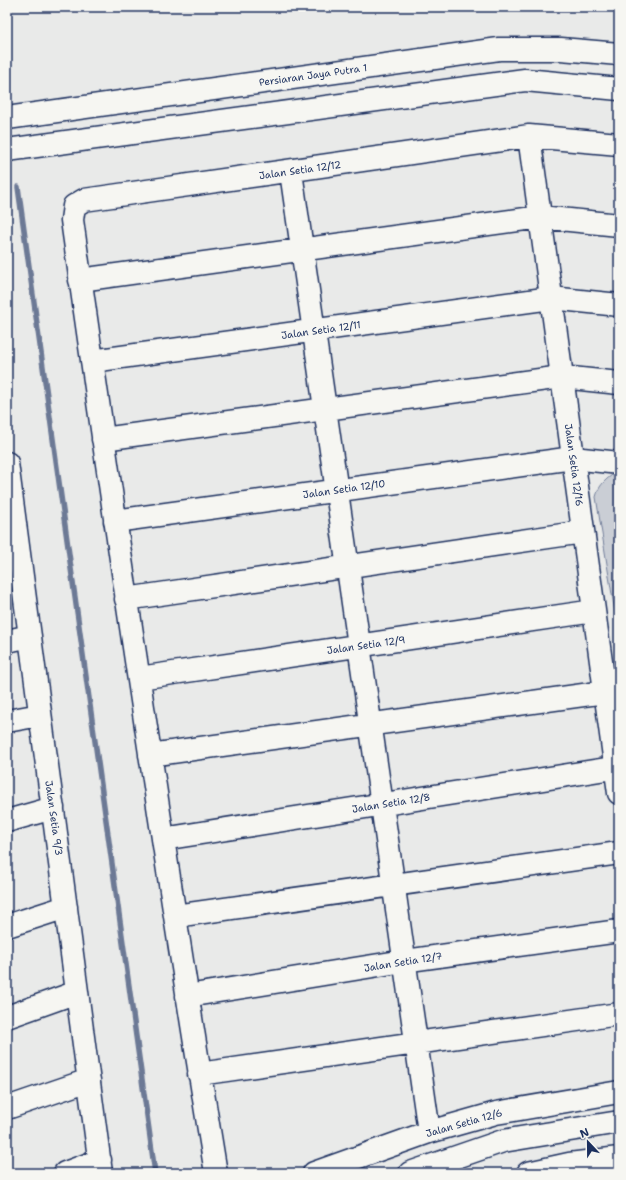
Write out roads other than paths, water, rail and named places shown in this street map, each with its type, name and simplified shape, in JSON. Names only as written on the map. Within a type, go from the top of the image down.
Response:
[{"type":"street","name":"Persiaran Jaya Putra 1","points":[[7,118],[499,49],[561,49],[619,54]]},
{"type":"street","points":[[7,150],[525,80],[619,89]]},
{"type":"street","name":"Jalan Setia 12/12","points":[[80,280],[72,220],[74,206],[84,200],[291,172],[528,136],[619,144]]},
{"type":"street","name":"Jalan Setia 12/16","points":[[528,136],[605,692],[617,768],[619,793]]},
{"type":"street","points":[[291,172],[429,1132]]},
{"type":"street","points":[[216,1173],[187,996],[126,599],[80,280],[540,217],[619,225]]},
{"type":"street","name":"Jalan Setia 12/11","points":[[92,361],[551,298],[619,304]]},
{"type":"street","points":[[103,439],[562,377],[619,383]]},
{"type":"street","name":"Jalan Setia 12/10","points":[[115,521],[573,458],[619,463]]},
{"type":"street","name":"Jalan Setia 9/3","points":[[7,464],[13,549],[30,636],[100,1167]]},
{"type":"street","points":[[126,599],[583,532]]},
{"type":"street","name":"Jalan Setia 12/9","points":[[139,678],[594,611]]},
{"type":"street","points":[[7,641],[30,636]]},
{"type":"street","points":[[150,755],[605,692]]},
{"type":"street","points":[[7,721],[40,714]]},
{"type":"street","name":"Jalan Setia 12/8","points":[[163,839],[617,768]]},
{"type":"street","points":[[7,821],[53,808]]},
{"type":"street","points":[[175,916],[619,853]]},
{"type":"street","points":[[7,926],[66,908]]},
{"type":"street","name":"Jalan Setia 12/7","points":[[187,996],[404,961],[619,931]]},
{"type":"street","points":[[7,1017],[77,992]]},
{"type":"street","points":[[200,1074],[619,1014]]},
{"type":"street","points":[[7,1108],[89,1080]]},
{"type":"street","name":"Jalan Setia 12/6","points":[[314,1173],[429,1132],[496,1113],[619,1092]]},
{"type":"street","points":[[410,1173],[503,1140],[619,1122]]},
{"type":"street","points":[[528,1173],[569,1164],[619,1158]]},
{"type":"street","points":[[64,1173],[100,1167]]},
{"type":"waterway","points":[[18,187],[155,1173]]}]
